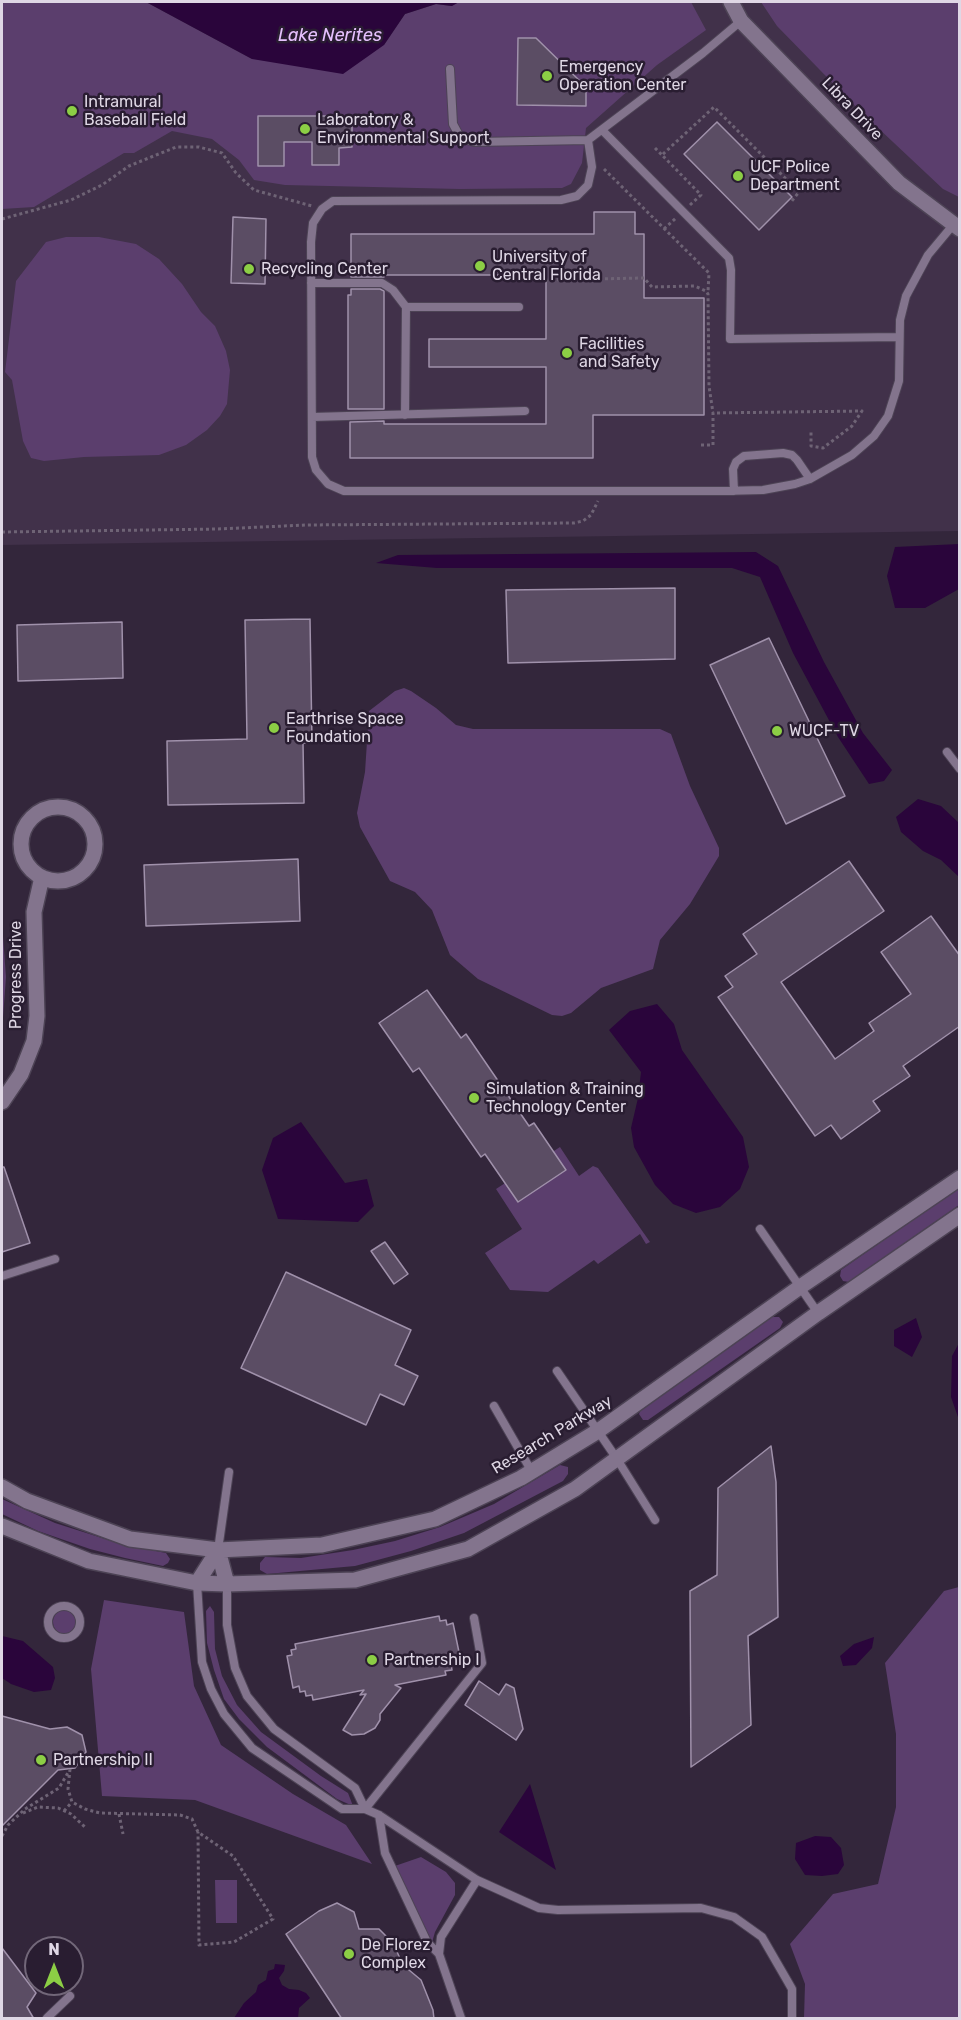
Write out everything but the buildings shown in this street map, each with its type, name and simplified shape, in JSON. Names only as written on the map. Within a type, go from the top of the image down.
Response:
[{"type":"street","name":"Libra Drive","points":[[731,2],[741,21],[899,183],[956,227]]},
{"type":"street","points":[[52,808],[74,811],[90,825],[94,835],[95,847],[92,858],[77,876],[54,881],[42,878],[29,867],[23,856],[21,843],[24,831],[30,820],[40,812],[52,808]]},
{"type":"street","name":"Progress Drive","points":[[2,1102],[21,1074],[34,1041],[37,1016],[34,912],[42,878]]},
{"type":"street","name":"Research Parkway","points":[[2,1487],[27,1501],[130,1539],[218,1550],[322,1545],[435,1519],[532,1472],[598,1431],[800,1287],[960,1178]]},
{"type":"street","points":[[2,1526],[89,1561],[197,1582],[227,1584],[355,1580],[468,1549],[575,1489],[818,1313],[960,1215]]},
{"type":"street","points":[[218,1550],[227,1584]]},
{"type":"street","points":[[197,1582],[218,1550]]},
{"type":"lane","points":[[450,69],[453,124],[460,136],[465,139],[474,142],[588,140],[741,21]]},
{"type":"lane","points":[[602,130],[729,258],[731,270],[730,339],[899,337]]},
{"type":"lane","points":[[588,140],[592,167],[588,185],[578,196],[561,200],[333,201],[322,209],[313,223],[311,242],[312,457],[316,470],[328,484],[344,491],[734,491],[763,490],[810,479],[852,455],[874,436],[888,416],[898,381],[900,320],[906,296],[928,255],[956,227]]},
{"type":"lane","points":[[311,283],[382,284],[393,290],[406,307],[405,415]]},
{"type":"lane","points":[[406,307],[519,307]]},
{"type":"lane","points":[[312,417],[525,411]]},
{"type":"lane","points":[[734,491],[733,469],[736,462],[744,456],[783,453],[792,455],[810,479]]},
{"type":"lane","points":[[947,752],[960,769]]},
{"type":"lane","points":[[760,1229],[818,1313]]},
{"type":"lane","points":[[2,1276],[55,1259]]},
{"type":"lane","points":[[557,1371],[655,1520]]},
{"type":"lane","points":[[494,1406],[532,1472]]},
{"type":"lane","points":[[218,1550],[229,1472]]},
{"type":"lane","points":[[197,1582],[202,1662],[211,1689],[224,1714],[252,1748],[342,1809],[365,1809],[379,1815],[477,1880],[539,1908],[558,1910],[701,1908],[734,1917],[762,1937],[792,1989],[792,2019]]},
{"type":"lane","points":[[227,1584],[227,1624],[235,1668],[247,1696],[274,1729],[355,1788],[365,1809]]},
{"type":"lane","points":[[66,1606],[75,1611],[80,1620],[78,1630],[69,1637],[58,1638],[48,1626],[49,1615],[56,1608],[66,1606]]},
{"type":"lane","points":[[365,1809],[482,1663],[474,1618]]},
{"type":"lane","points":[[379,1815],[386,1853],[427,1941],[439,1954],[461,2019]]},
{"type":"lane","points":[[439,1954],[441,1937],[477,1880]]},
{"type":"lane","points":[[47,2019],[70,1996]]},
{"type":"path","points":[[662,155],[714,107],[799,192],[791,202]]},
{"type":"path","points":[[2,219],[71,200],[102,185],[129,166],[176,147],[199,147],[222,153],[236,173],[254,190],[322,209]]},
{"type":"path","points":[[654,148],[700,195],[664,229]]},
{"type":"path","points":[[604,169],[709,273],[709,386],[713,413],[713,445],[700,445]]},
{"type":"path","points":[[545,280],[644,278],[652,287],[695,286],[708,294]]},
{"type":"path","points":[[713,413],[862,411],[844,434],[823,448],[811,446],[811,430]]},
{"type":"path","points":[[2,532],[218,529],[306,525],[574,523],[591,515],[601,491]]},
{"type":"path","points":[[2,1836],[8,1825],[20,1814],[59,1788],[70,1769],[68,1790],[72,1802],[85,1809],[100,1814],[180,1815],[192,1819],[198,1832],[200,1945],[234,1941],[273,1919],[233,1856],[198,1832]]},
{"type":"path","points":[[64,1811],[72,1802]]},
{"type":"path","points":[[20,1814],[38,1807],[58,1808],[72,1814],[86,1828]]},
{"type":"path","points":[[119,1814],[123,1834]]},
{"type":"shaded area","name":"University of Central Florida","points":[[2,2],[959,2],[959,531],[2,545]]},
{"type":"shaded area","points":[[2,2],[146,2],[252,59],[384,45],[405,14],[436,4],[451,6],[459,2],[691,2],[706,30],[657,65],[586,128],[582,163],[571,184],[562,188],[460,189],[285,185],[254,180],[239,160],[212,139],[172,131],[134,153],[124,153],[34,207],[2,209]]},
{"type":"shaded area","points":[[761,2],[959,2],[959,197],[943,189],[860,111],[777,26]]},
{"type":"shaded area","points":[[66,237],[99,237],[136,244],[159,259],[215,326],[226,351],[230,370],[227,404],[207,430],[186,445],[159,455],[84,457],[44,461],[31,458],[23,441],[12,380],[5,372],[16,281],[46,242]]},
{"type":"shaded area","points":[[404,688],[436,708],[456,725],[473,729],[660,729],[671,734],[690,786],[719,848],[719,856],[690,904],[660,940],[653,969],[601,988],[571,1013],[562,1016],[552,1015],[478,979],[450,955],[432,910],[415,892],[390,881],[360,827],[357,813],[365,772],[369,711],[395,691]]},
{"type":"shaded area","points":[[2,923],[6,977],[2,1031]]},
{"type":"shaded area","points":[[560,1147],[579,1176],[593,1166],[598,1168],[650,1242],[646,1244],[640,1234],[598,1264],[594,1260],[548,1292],[510,1290],[485,1253],[522,1229],[496,1189]]},
{"type":"shaded area","points":[[959,1187],[959,1205],[849,1282],[843,1281],[840,1276],[841,1270]]},
{"type":"shaded area","points":[[772,1317],[779,1317],[783,1322],[780,1328],[648,1420],[643,1420],[639,1414],[642,1407]]},
{"type":"shaded area","points":[[560,1465],[568,1467],[568,1474],[563,1481],[464,1533],[411,1551],[355,1566],[267,1574],[260,1570],[260,1563],[265,1557],[301,1558],[353,1550],[395,1541],[440,1527],[494,1504]]},
{"type":"shaded area","points":[[2,1499],[55,1523],[121,1544],[166,1553],[170,1559],[163,1566],[125,1558],[38,1531],[2,1514]]},
{"type":"shaded area","points":[[959,1587],[959,2018],[804,2018],[805,1984],[790,1944],[833,1894],[878,1884],[896,1807],[896,1734],[885,1663],[944,1591]]},
{"type":"shaded area","points":[[104,1600],[184,1612],[194,1686],[221,1745],[293,1794],[346,1825],[372,1864],[195,1800],[102,1796],[91,1669]]},
{"type":"shaded area","points":[[210,1606],[214,1612],[215,1649],[222,1676],[237,1705],[261,1732],[348,1793],[353,1806],[337,1799],[267,1747],[239,1719],[224,1699],[207,1643],[206,1611]]},
{"type":"shaded area","points":[[65,1610],[70,1611],[76,1617],[76,1627],[70,1633],[65,1634],[60,1633],[54,1627],[53,1622],[54,1617],[60,1611]]},
{"type":"shaded area","points":[[421,1857],[446,1872],[455,1883],[455,1895],[435,1932],[431,1946],[392,1867]]},
{"type":"shaded area","points":[[215,1880],[237,1880],[237,1923],[216,1923]]},
{"type":"water","name":"Lake Nerites","points":[[146,2],[459,2],[452,6],[436,4],[405,14],[384,45],[343,74],[252,59]]},
{"type":"water","points":[[959,544],[959,589],[925,608],[895,608],[887,576],[895,547]]},
{"type":"water","points":[[756,552],[778,566],[824,662],[863,733],[892,770],[884,781],[869,784],[838,737],[793,653],[760,577],[732,568],[437,568],[376,563],[398,555]]},
{"type":"water","points":[[918,799],[941,806],[959,823],[959,877],[941,860],[923,851],[901,832],[896,817]]},
{"type":"water","points":[[657,1004],[674,1024],[682,1050],[743,1137],[749,1167],[740,1189],[720,1207],[696,1213],[673,1204],[655,1185],[634,1147],[631,1128],[641,1072],[609,1030],[630,1011]]},
{"type":"water","points":[[301,1122],[345,1183],[367,1179],[374,1206],[358,1222],[278,1219],[262,1170],[273,1138]]},
{"type":"water","points":[[916,1318],[922,1337],[912,1357],[894,1346],[894,1330]]},
{"type":"water","points":[[959,1343],[959,1420],[951,1397],[952,1356]]},
{"type":"water","points":[[2,1636],[23,1641],[53,1667],[55,1678],[51,1690],[34,1692],[11,1684],[2,1678]]},
{"type":"water","points":[[874,1637],[872,1648],[856,1665],[843,1666],[840,1656],[854,1644]]},
{"type":"water","points":[[530,1784],[556,1870],[499,1832]]},
{"type":"water","points":[[815,1836],[831,1837],[841,1848],[844,1865],[838,1874],[805,1875],[795,1859],[796,1843]]},
{"type":"water","points":[[275,1964],[285,1965],[279,1978],[282,1985],[306,1993],[310,1998],[299,2008],[298,2018],[234,2018],[244,2003],[256,1992],[258,1985],[266,1980],[268,1971],[274,1969]]},
{"type":"place","name":"Emergency Operation Center","points":[[547,76]]},
{"type":"place","name":"Intramural Baseball Field","points":[[72,111]]},
{"type":"place","name":"Laboratory & Environmental Support","points":[[305,129]]},
{"type":"place","name":"UCF Police Department","points":[[738,176]]},
{"type":"place","name":"University of Central Florida","points":[[480,266]]},
{"type":"place","name":"Recycling Center","points":[[249,269]]},
{"type":"place","name":"Facilities and Safety","points":[[567,353]]},
{"type":"place","name":"Earthrise Space Foundation","points":[[274,728]]},
{"type":"place","name":"WUCF-TV","points":[[777,731]]},
{"type":"place","name":"Simulation & Training Technology Center","points":[[474,1098]]},
{"type":"place","name":"Partnership I","points":[[372,1660]]},
{"type":"place","name":"Partnership II","points":[[41,1760]]},
{"type":"place","name":"De Florez Complex","points":[[349,1954]]}]
